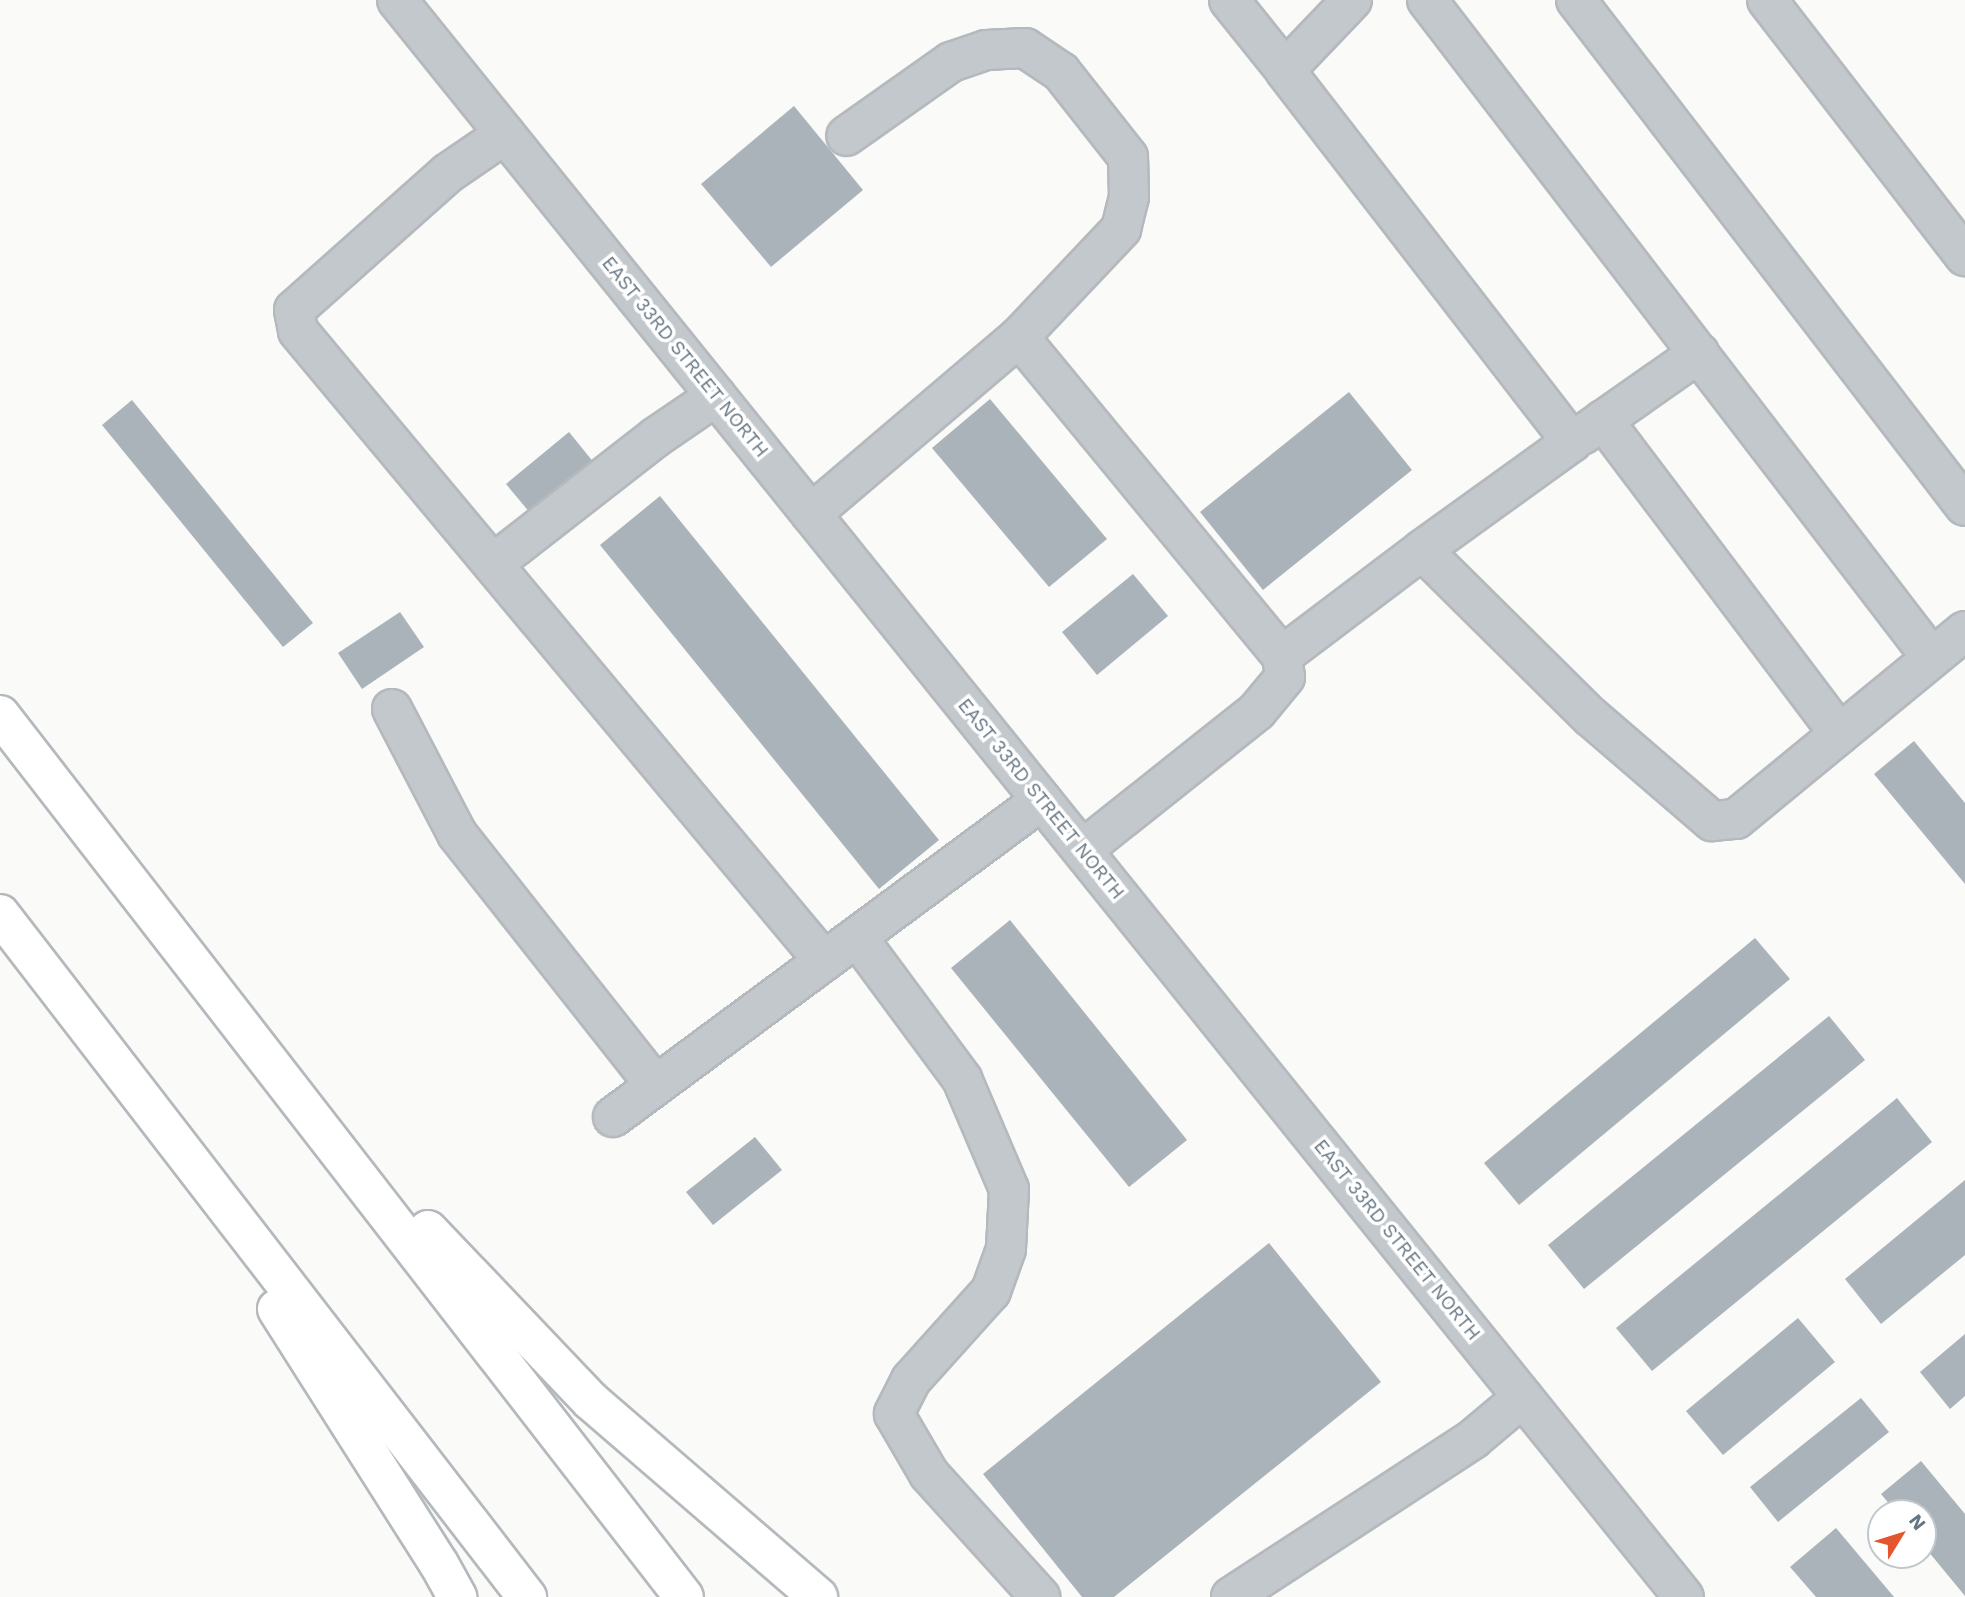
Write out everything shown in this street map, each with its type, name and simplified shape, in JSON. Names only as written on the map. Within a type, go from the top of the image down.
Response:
[{"type":"highway","points":[[0,715],[684,1597]]},
{"type":"highway","points":[[0,914],[527,1597]]},
{"type":"highway","points":[[0,919],[258,1281],[439,1564],[457,1597]]},
{"type":"highway","points":[[282,1076],[591,1401],[818,1597]]},
{"type":"street","name":"EAST 33RD STREET NORTH","points":[[397,0],[1685,1597]]},
{"type":"street","points":[[1229,0],[1572,442]]},
{"type":"street","points":[[1285,70],[1352,0]]},
{"type":"street","points":[[1427,0],[1932,658]]},
{"type":"street","points":[[1576,0],[1965,506]]},
{"type":"street","points":[[1768,0],[1965,256]]},
{"type":"street","points":[[811,514],[1019,337],[1121,229],[1129,197],[1128,157],[1061,72],[1025,48],[986,50],[951,62],[846,136]]},
{"type":"street","points":[[505,134],[448,173],[294,310],[298,331],[824,961]]},
{"type":"street","points":[[1019,337],[1282,656],[1285,677],[1256,711],[1082,850]]},
{"type":"street","points":[[1282,656],[1422,550],[1699,353]]},
{"type":"street","points":[[493,565],[656,437],[716,396]]},
{"type":"street","points":[[1603,420],[1840,734]]},
{"type":"street","points":[[1422,550],[1591,717],[1712,821],[1736,819],[1965,631]]},
{"type":"street","points":[[392,709],[457,834],[655,1085]]},
{"type":"street","points":[[613,1116],[1042,800]]},
{"type":"street","points":[[857,937],[962,1079],[1009,1189],[1006,1250],[991,1291],[911,1380],[894,1413],[929,1474],[1040,1597]]},
{"type":"street","points":[[1231,1597],[1473,1439],[1523,1397]]},
{"type":"building","points":[[794,106],[863,190],[771,267],[701,184]]},
{"type":"building","points":[[1349,392],[1412,470],[1263,590],[1200,512]]},
{"type":"building","points":[[990,399],[1107,539],[1049,587],[932,448]]},
{"type":"building","points":[[132,400],[313,623],[283,647],[102,425]]},
{"type":"building","points":[[569,432],[599,469],[536,520],[506,484]]},
{"type":"building","points":[[660,496],[939,840],[879,889],[600,545]]},
{"type":"building","points":[[1133,574],[1168,616],[1097,675],[1062,632]]},
{"type":"building","points":[[400,612],[424,647],[362,689],[338,653]]},
{"type":"building","points":[[1914,741],[1965,803],[1965,884],[1874,774]]},
{"type":"building","points":[[1010,920],[1187,1140],[1129,1187],[951,968]]},
{"type":"building","points":[[1755,938],[1790,979],[1519,1205],[1484,1163]]},
{"type":"building","points":[[1829,1016],[1865,1060],[1584,1289],[1548,1245]]},
{"type":"building","points":[[1897,1098],[1932,1142],[1652,1371],[1616,1328]]},
{"type":"building","points":[[755,1137],[782,1170],[713,1225],[686,1192]]},
{"type":"building","points":[[1965,1180],[1965,1255],[1881,1324],[1845,1279]]},
{"type":"building","points":[[1269,1243],[1381,1382],[1114,1597],[1082,1597],[983,1474]]},
{"type":"building","points":[[1798,1318],[1835,1362],[1723,1455],[1686,1411]]},
{"type":"building","points":[[1965,1334],[1965,1396],[1950,1409],[1920,1372]]},
{"type":"building","points":[[1861,1398],[1889,1432],[1778,1522],[1750,1487]]},
{"type":"building","points":[[1921,1461],[1965,1514],[1965,1596],[1937,1562],[1937,1499],[1885,1499],[1881,1494]]},
{"type":"building","points":[[1836,1528],[1867,1565],[1867,1569],[1870,1569],[1894,1597],[1816,1597],[1790,1567]]}]
